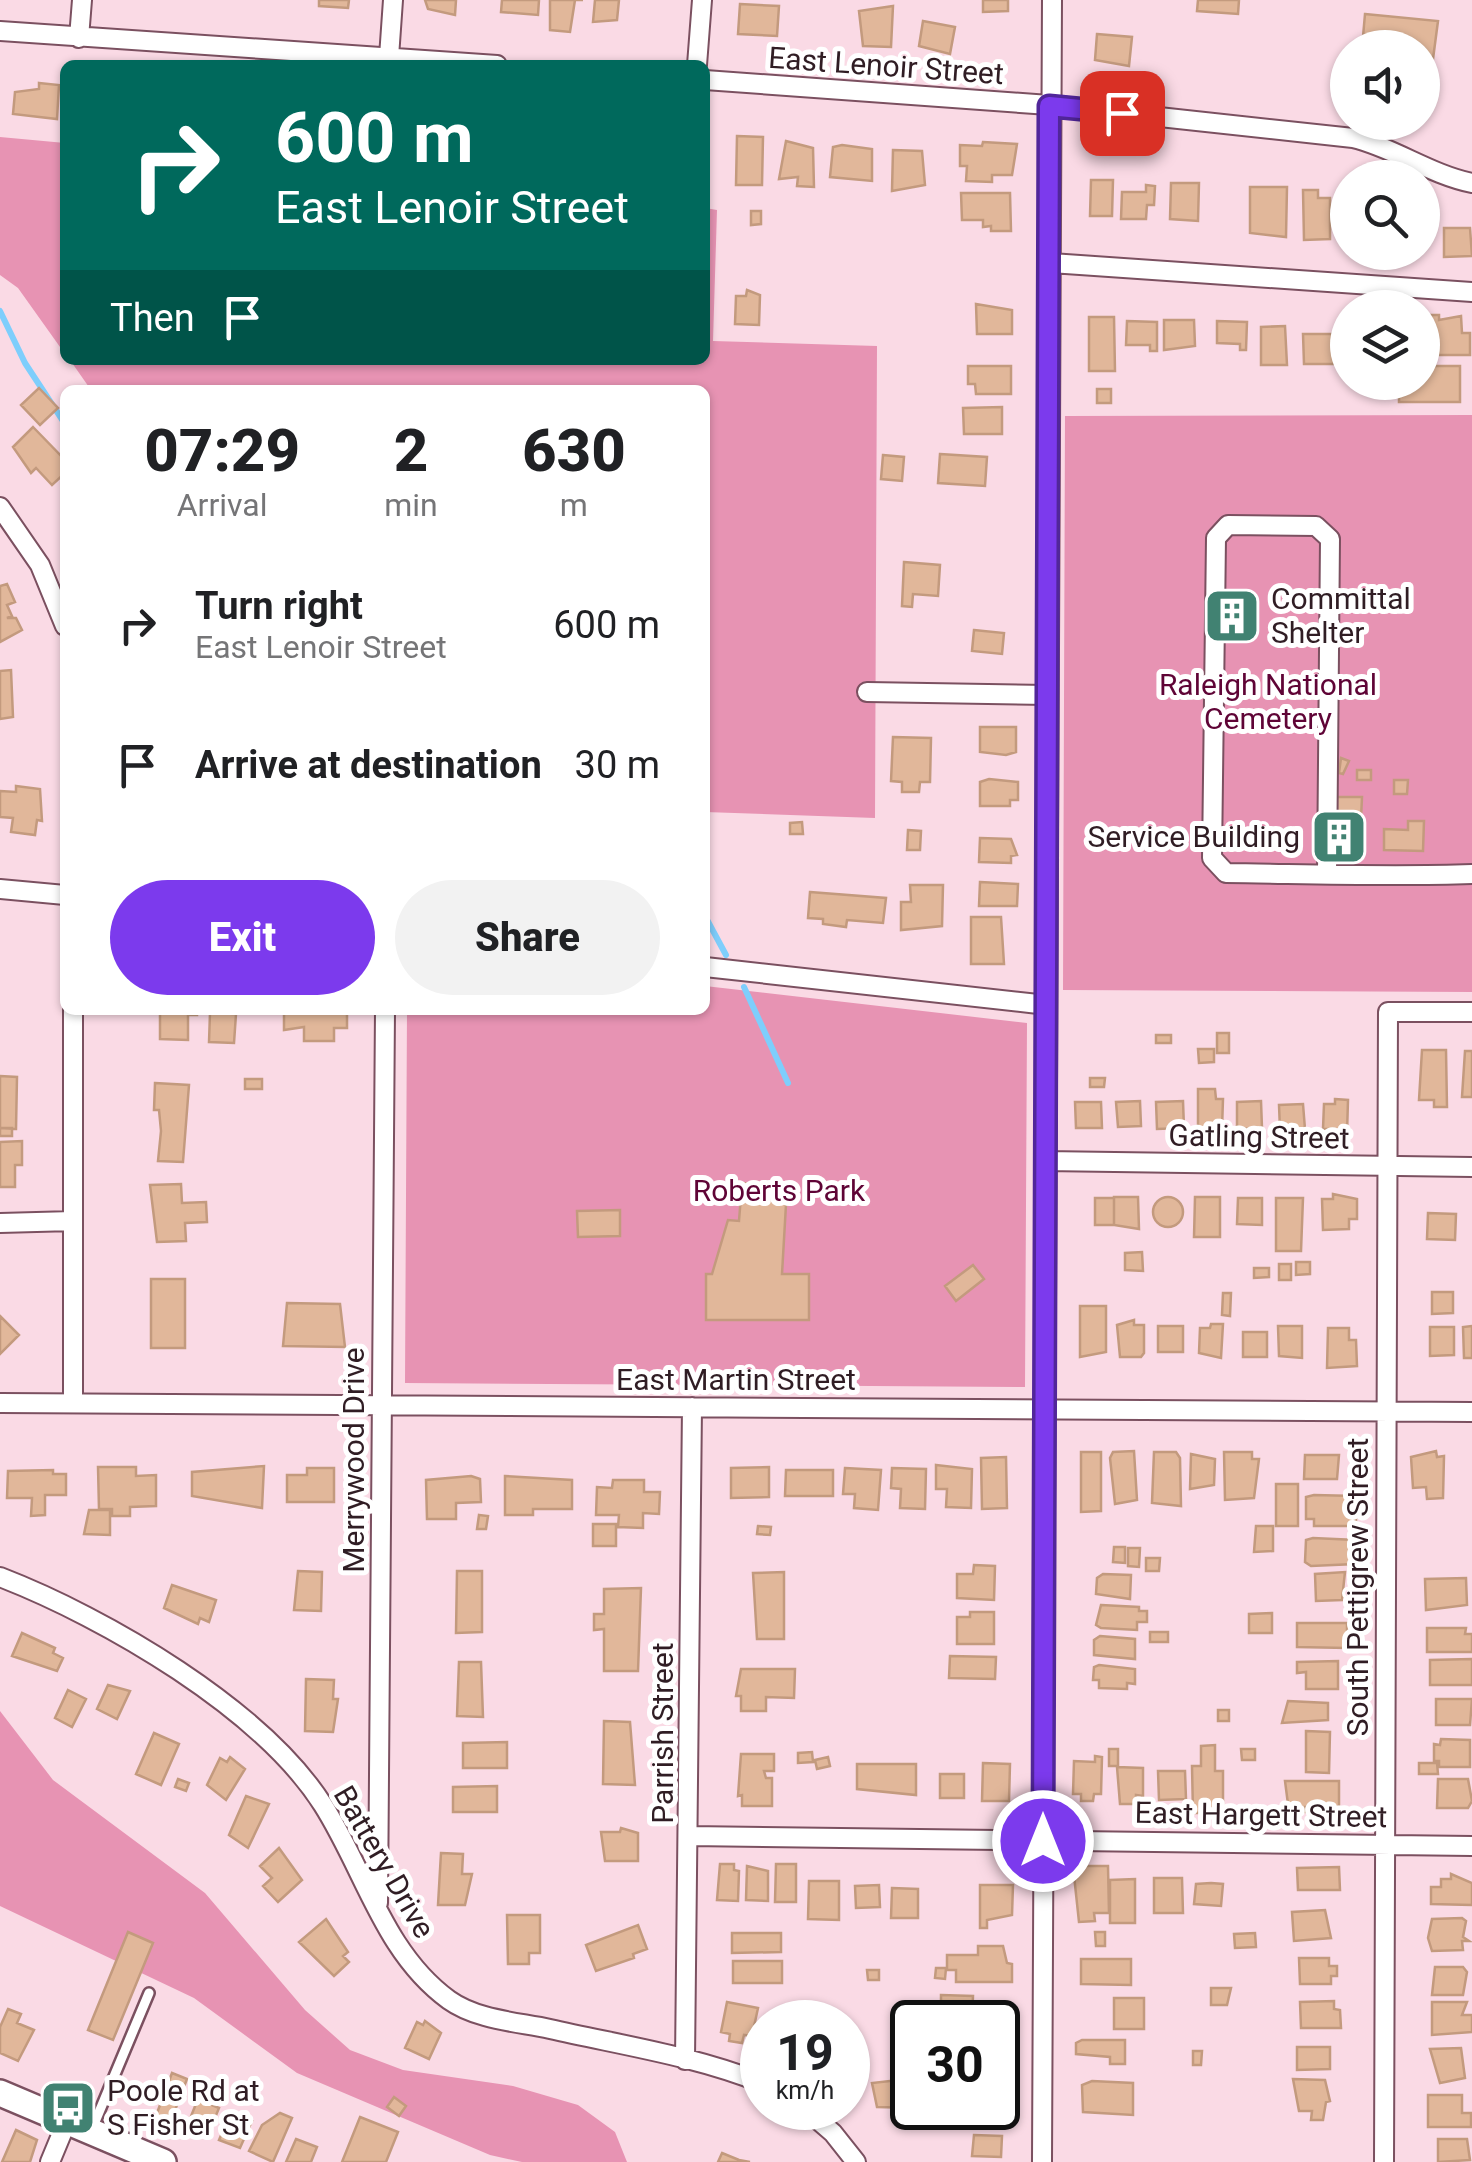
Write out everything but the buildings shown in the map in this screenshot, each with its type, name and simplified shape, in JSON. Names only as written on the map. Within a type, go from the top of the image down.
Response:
[{"type":"main road","points":[[0,2093],[163,2162]]},
{"type":"street","points":[[79,38],[82,0]]},
{"type":"street","points":[[389,57],[393,0]]},
{"type":"street","points":[[697,60],[702,0]]},
{"type":"street","points":[[1042,2162],[1052,0]]},
{"type":"street","points":[[0,31],[430,60]]},
{"type":"street","name":"East Lenoir Street","points":[[710,80],[1049,106],[1352,138],[1376,144],[1440,176],[1472,183]]},
{"type":"street","points":[[1050,263],[1472,292]]},
{"type":"street","points":[[0,507],[40,565],[60,614]]},
{"type":"street","points":[[1327,874],[1330,539],[1316,526],[1228,525],[1216,538],[1212,858],[1226,873],[1327,874],[1472,874]]},
{"type":"street","points":[[868,692],[1047,695]]},
{"type":"street","points":[[0,889],[60,895]]},
{"type":"street","points":[[710,968],[1046,1005]]},
{"type":"street","name":"South Pettigrew Street","points":[[1384,2162],[1388,1012],[1472,1012]]},
{"type":"street","points":[[72,1015],[73,1401]]},
{"type":"street","name":"Merrywood Drive","points":[[378,1909],[385,1015]]},
{"type":"street","name":"Gatling Street","points":[[1046,1161],[1472,1167]]},
{"type":"street","points":[[0,1223],[73,1222]]},
{"type":"street","name":"East Martin Street","points":[[0,1403],[1472,1412]]},
{"type":"street","name":"Parrish Street","points":[[685,2060],[692,1407]]},
{"type":"street","name":"Battery Drive","points":[[0,1578],[111,1633],[206,1691],[270,1739],[320,1800],[396,1946],[424,1980],[454,2003],[491,2017],[685,2060],[740,2076]]},
{"type":"street","name":"East Hargett Street","points":[[690,1836],[1472,1846]]},
{"type":"street","points":[[50,2162],[79,2126]]},
{"type":"street","points":[[830,2130],[856,2162]]},
{"type":"lane","points":[[79,2126],[149,1993]]},
{"type":"green space","points":[[0,137],[60,143],[60,347],[18,288],[0,275]]},
{"type":"green space","points":[[710,209],[717,210],[713,341],[877,346],[875,818],[710,812],[710,385],[88,385],[74,365],[710,365]]},
{"type":"green space","name":"Raleigh National Cemetery","points":[[1472,415],[1472,992],[1063,990],[1065,416]]},
{"type":"green space","name":"Roberts Park","points":[[710,987],[1027,1023],[1025,1387],[405,1383],[407,1015],[710,1015]]},
{"type":"green space","points":[[0,1711],[53,1780],[205,1893],[305,2010],[350,2050],[403,2070],[513,2086],[578,2105],[615,2132],[627,2162],[522,2162],[490,2155],[297,2073],[194,1998],[0,1906]]},
{"type":"waterway","points":[[0,311],[25,363],[60,416]]},
{"type":"waterway","points":[[710,925],[726,955]]},
{"type":"waterway","points":[[744,987],[788,1083]]},
{"type":"place","name":"Committal Shelter","points":[[1232,616]]},
{"type":"place","name":"Service Building","points":[[1339,837]]},
{"type":"place","name":"Poole Rd at S Fisher St","points":[[68,2108]]},
{"type":"route","points":[[1043,1841],[1049,106],[1122,113]]}]
